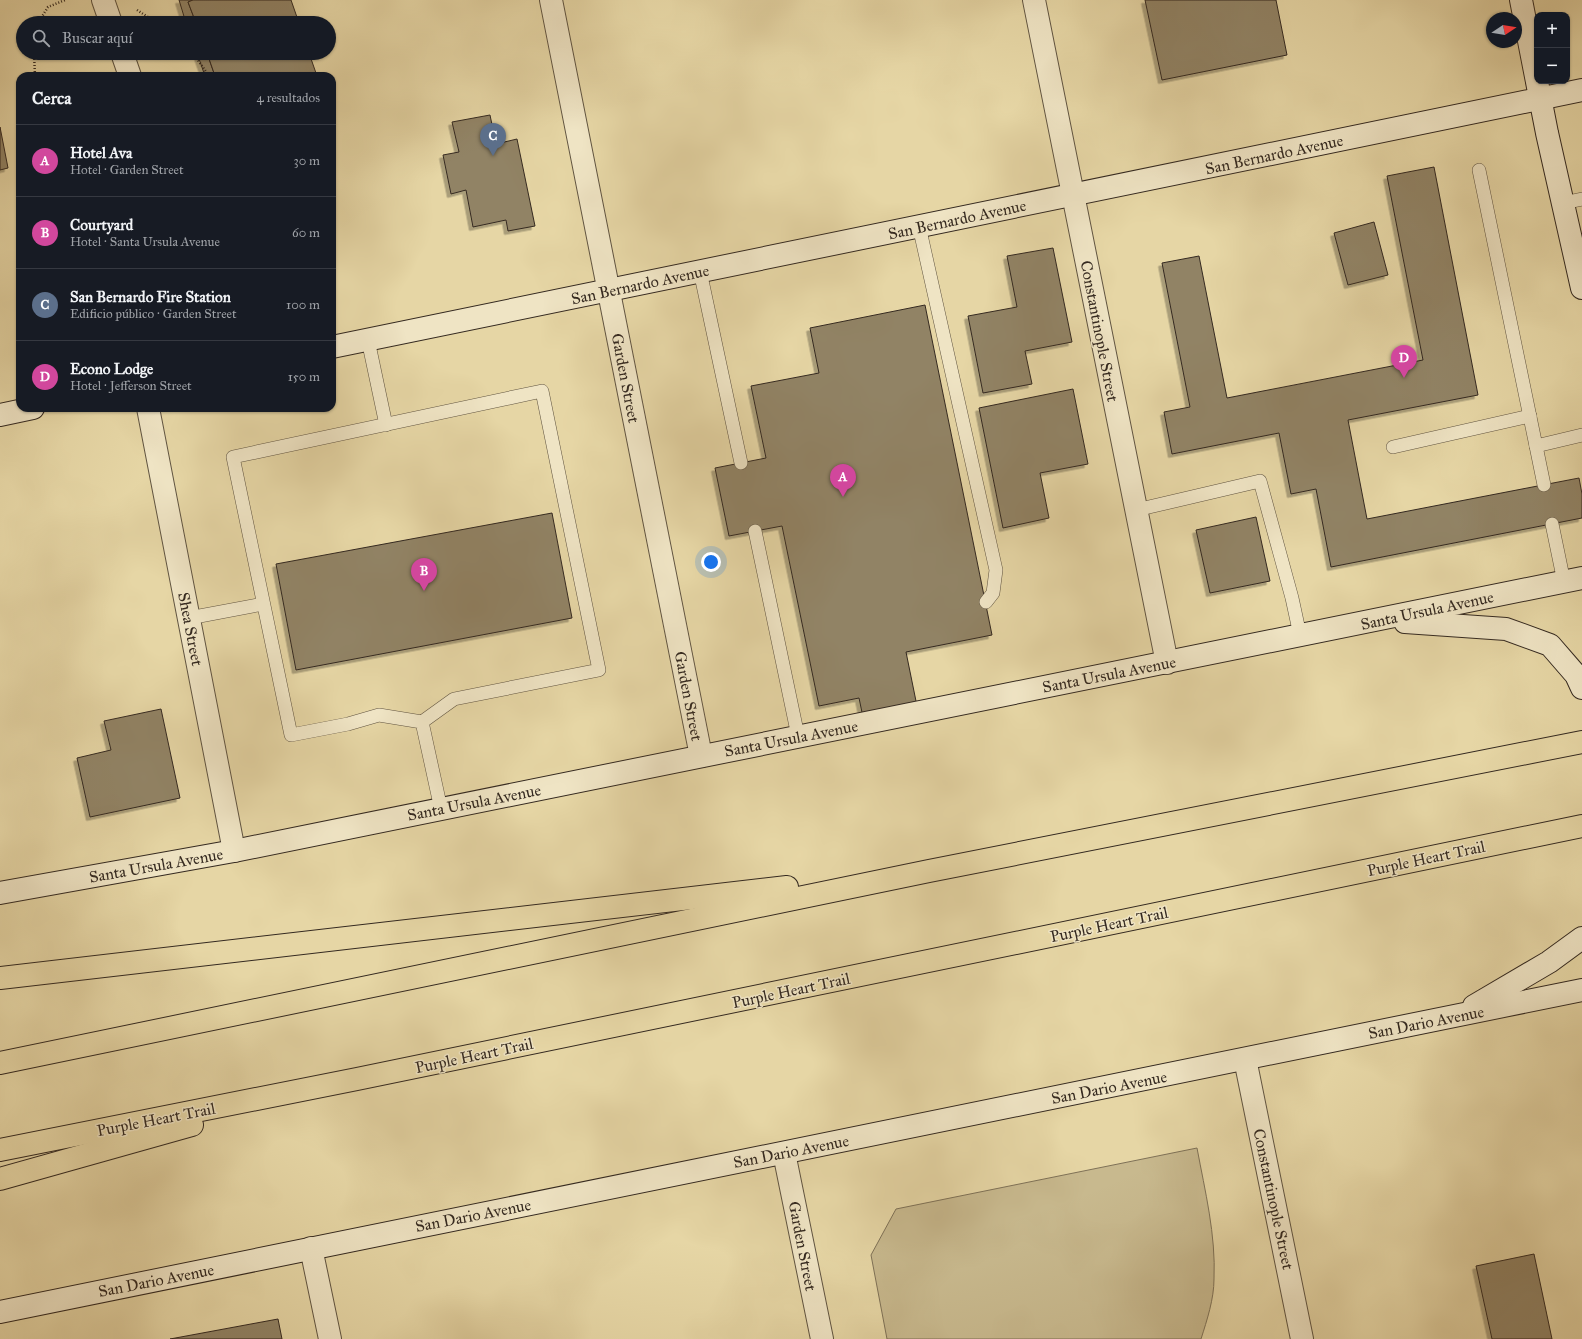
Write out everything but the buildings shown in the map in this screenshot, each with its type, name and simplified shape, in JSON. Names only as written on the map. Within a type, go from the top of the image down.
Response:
[{"type":"highway","points":[[0,1063],[929,871],[1582,742]]},
{"type":"highway","name":"Purple Heart Trail","points":[[0,1150],[356,1079],[1582,826]]},
{"type":"highway","points":[[0,978],[929,871]]},
{"type":"highway","points":[[0,1179],[356,1079]]},
{"type":"main road","points":[[103,0],[109,16]]},
{"type":"main road","name":"Garden Street","points":[[551,0],[700,756]]},
{"type":"main road","name":"Constantinople Street","points":[[1034,0],[1167,663]]},
{"type":"main road","points":[[1521,0],[1540,99],[1573,201],[1582,288]]},
{"type":"main road","points":[[124,60],[129,72]]},
{"type":"main road","name":"San Bernardo Avenue","points":[[336,346],[1582,90]]},
{"type":"main road","points":[[0,415],[16,412]]},
{"type":"main road","name":"Shea Street","points":[[149,412],[234,851]]},
{"type":"main road","name":"Santa Ursula Avenue","points":[[0,893],[234,851],[1573,580]]},
{"type":"main road","points":[[1378,620],[1506,629],[1550,645],[1576,675],[1582,688]]},
{"type":"main road","points":[[1460,1015],[1549,962],[1582,938]]},
{"type":"main road","name":"San Dario Avenue","points":[[0,1312],[1582,990]]},
{"type":"main road","name":"Constantinople Street","points":[[1245,1059],[1302,1339]]},
{"type":"main road","name":"Garden Street","points":[[784,1153],[822,1339]]},
{"type":"main road","points":[[311,1248],[330,1339]]},
{"type":"lane","points":[[1479,170],[1544,485]]},
{"type":"lane","points":[[919,226],[996,570],[993,593],[986,602]]},
{"type":"lane","points":[[700,271],[741,463]]},
{"type":"lane","points":[[368,340],[386,424]]},
{"type":"lane","points":[[542,392],[599,670],[454,699],[422,722],[379,715],[348,724],[291,735],[233,457],[386,424],[542,392]]},
{"type":"lane","points":[[1393,447],[1530,416]]},
{"type":"lane","points":[[1536,446],[1582,435]]},
{"type":"lane","points":[[1136,510],[1260,481],[1292,598],[1300,635]]},
{"type":"lane","points":[[1552,524],[1573,580]]},
{"type":"lane","points":[[755,531],[798,736]]},
{"type":"lane","points":[[189,618],[263,604]]},
{"type":"lane","points":[[422,722],[441,808]]},
{"type":"path","points":[[42,16],[48,7],[65,0]]},
{"type":"path","points":[[34,60],[35,72]]},
{"type":"path","points":[[198,60],[206,72]]},
{"type":"shaded area","points":[[1197,1148],[1212,1230],[1214,1263],[1213,1294],[1201,1339],[887,1339],[871,1255],[896,1209]]},
{"type":"place","name":"San Bernardo Fire Station","points":[[493,156]]},
{"type":"place","name":"Econo Lodge","points":[[1404,378]]},
{"type":"place","name":"Hotel Ava","points":[[843,497]]},
{"type":"place","name":"Courtyard","points":[[424,591]]}]
